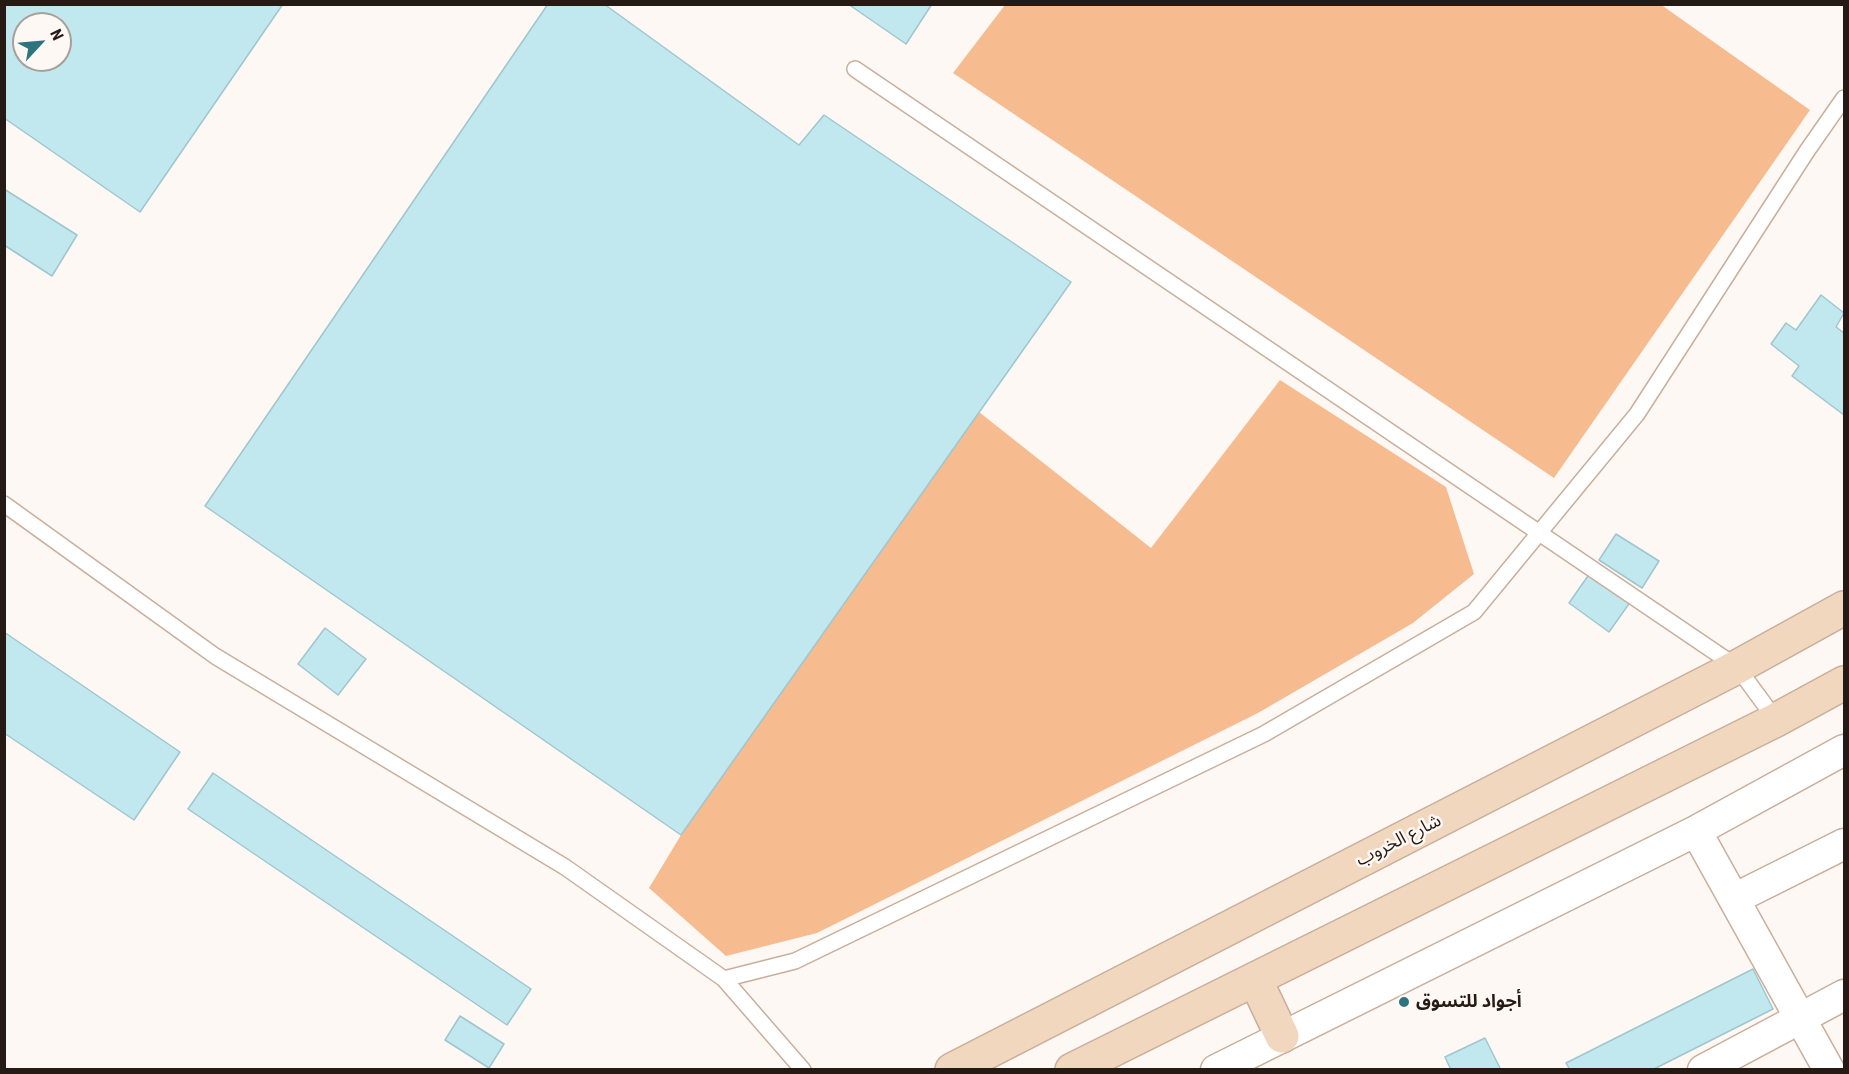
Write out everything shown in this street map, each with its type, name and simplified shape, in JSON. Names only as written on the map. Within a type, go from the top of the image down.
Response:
[{"type":"main road","name":"شارع الخروب","points":[[952,1070],[1737,667],[1845,608]]},
{"type":"main road","points":[[1072,1070],[1776,720],[1845,683]]},
{"type":"main road","points":[[1255,978],[1282,1036]]},
{"type":"street","points":[[1216,1070],[1696,831],[1845,750]]},
{"type":"street","points":[[1696,831],[1829,1070]]},
{"type":"street","points":[[1734,898],[1845,844]]},
{"type":"street","points":[[1703,1070],[1801,1016],[1845,995]]},
{"type":"lane","points":[[855,69],[1540,531],[1737,667],[1776,720]]},
{"type":"lane","points":[[724,979],[795,961],[1264,734],[1474,612],[1637,414],[1807,151],[1845,98]]},
{"type":"lane","points":[[4,504],[215,656],[566,867],[724,979],[803,1070]]},
{"type":"shaded area","points":[[1660,4],[1810,110],[1554,478],[953,73],[1005,5]]},
{"type":"shaded area","points":[[1280,380],[1446,487],[1474,574],[1413,623],[1258,713],[817,933],[726,956],[649,888],[681,835],[979,412],[1151,548]]},
{"type":"building","points":[[4,4],[283,4],[140,212],[4,118]]},
{"type":"building","points":[[548,4],[604,4],[799,145],[824,115],[1071,282],[681,835],[205,506]]},
{"type":"building","points":[[848,4],[932,4],[906,44]]},
{"type":"building","points":[[4,189],[77,235],[52,276],[4,245]]},
{"type":"building","points":[[1821,295],[1844,313],[1836,327],[1844,333],[1844,415],[1792,376],[1799,366],[1771,344],[1786,323],[1796,330]]},
{"type":"building","points":[[1616,534],[1659,561],[1642,588],[1599,560]]},
{"type":"building","points":[[1590,573],[1631,601],[1609,632],[1569,603]]},
{"type":"building","points":[[325,628],[366,659],[338,695],[298,664]]},
{"type":"building","points":[[4,632],[180,752],[134,820],[4,733]]},
{"type":"building","points":[[213,773],[531,989],[507,1025],[188,809]]},
{"type":"building","points":[[1753,969],[1773,1009],[1652,1070],[1570,1070],[1566,1063]]},
{"type":"building","points":[[460,1016],[504,1044],[489,1068],[445,1040]]},
{"type":"building","points":[[1485,1038],[1501,1070],[1451,1070],[1445,1057]]},
{"type":"place","name":"أجواد للتسوق","points":[[1404,1002]]}]
